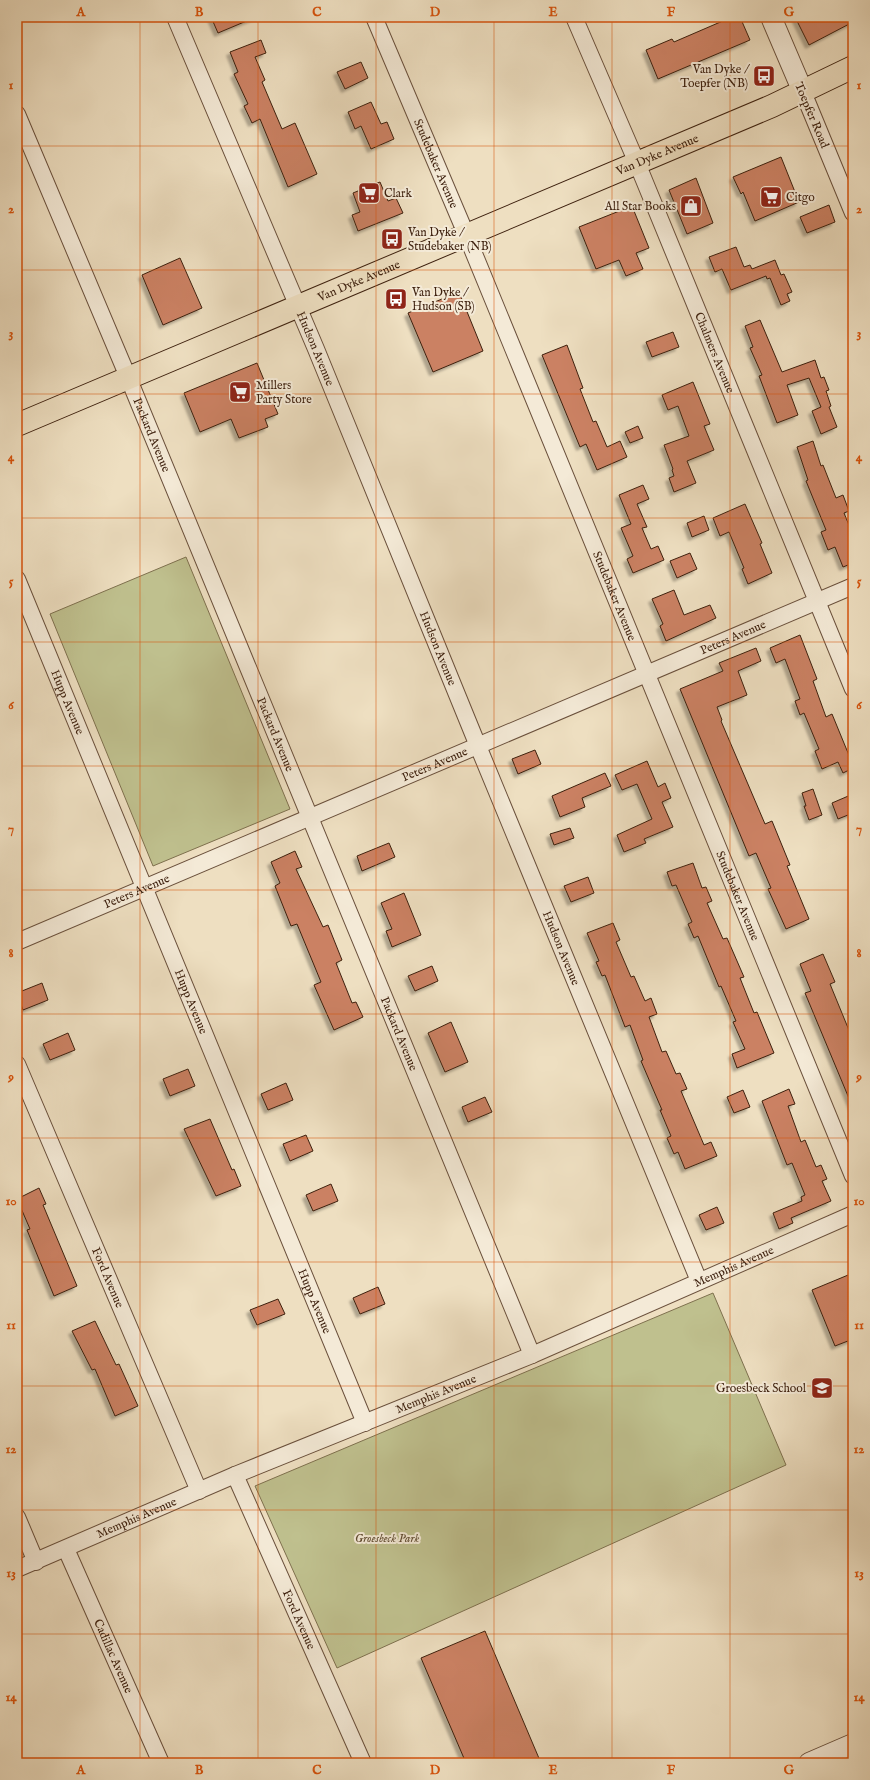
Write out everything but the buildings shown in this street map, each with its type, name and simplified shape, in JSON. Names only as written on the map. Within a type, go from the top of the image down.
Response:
[{"type":"main road","name":"Van Dyke Avenue","points":[[17,425],[803,92],[853,67]]},
{"type":"street","name":"Hudson Avenue","points":[[175,17],[298,305],[699,1281]]},
{"type":"street","name":"Studebaker Avenue","points":[[374,17],[466,234],[853,1176]]},
{"type":"street","name":"Chalmers Avenue","points":[[574,17],[637,163],[853,689]]},
{"type":"street","name":"Toepfer Road","points":[[771,17],[853,213]]},
{"type":"street","name":"Packard Avenue","points":[[17,114],[128,377],[532,1355]]},
{"type":"street","name":"Hupp Avenue","points":[[17,579],[365,1424]]},
{"type":"street","name":"Peters Avenue","points":[[17,942],[853,586]]},
{"type":"street","name":"Ford Avenue","points":[[17,1064],[199,1491]]},
{"type":"street","name":"Memphis Avenue","points":[[17,1570],[236,1475],[365,1424],[532,1355],[853,1214]]},
{"type":"street","name":"Ford Avenue","points":[[236,1475],[363,1763]]},
{"type":"street","points":[[17,1517],[36,1562]]},
{"type":"street","name":"Cadillac Avenue","points":[[66,1549],[161,1763]]},
{"type":"street","points":[[809,1763],[853,1744]]},
{"type":"green space","points":[[186,557],[290,809],[153,866],[50,614]]},
{"type":"green space","name":"Groesbeck Park","points":[[713,1293],[786,1465],[337,1668],[255,1486]]},
{"type":"place","name":"Van Dyke / Toepfer (NB)","points":[[764,76]]},
{"type":"place","name":"Clark","points":[[369,193]]},
{"type":"place","name":"Citgo","points":[[771,197]]},
{"type":"place","name":"All Star Books","points":[[691,206]]},
{"type":"place","name":"Van Dyke / Studebaker (NB)","points":[[392,239]]},
{"type":"place","name":"Van Dyke / Hudson (SB)","points":[[396,299]]},
{"type":"place","name":"Millers Party Store","points":[[240,392]]},
{"type":"place","name":"Groesbeck School","points":[[822,1388]]}]
